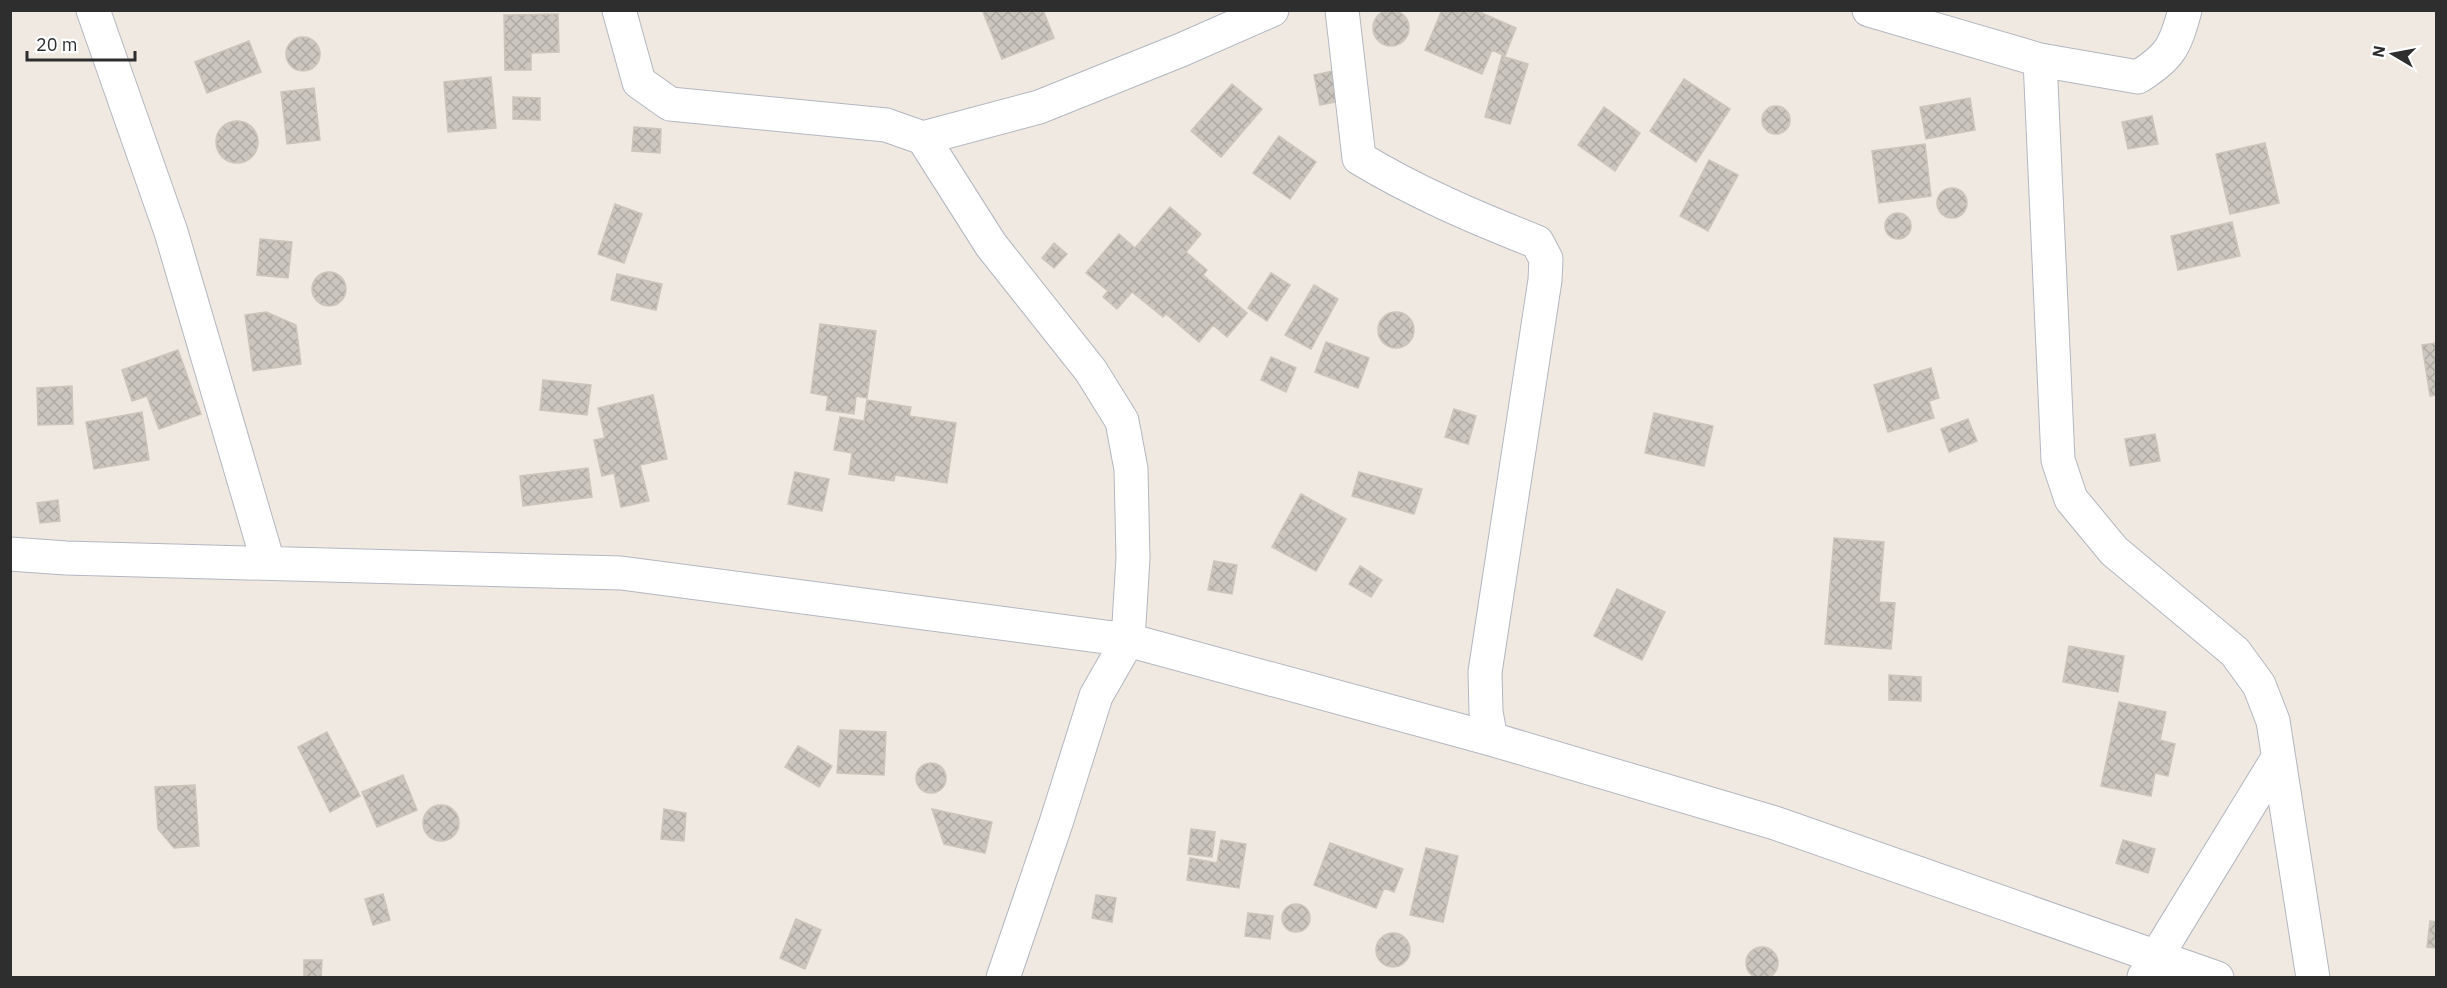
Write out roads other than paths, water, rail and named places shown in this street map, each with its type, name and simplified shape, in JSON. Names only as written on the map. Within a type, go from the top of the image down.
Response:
[{"type":"street","points":[[93,10],[171,232],[268,562]]},
{"type":"street","points":[[619,10],[639,82],[670,104],[886,125],[923,138],[1039,107],[1181,50],[1272,10]]},
{"type":"street","points":[[1342,10],[1359,158],[1386,174],[1537,242],[1546,259],[1545,280],[1485,672],[1486,712],[1491,739]]},
{"type":"street","points":[[1869,10],[2040,60],[2138,77],[2161,63],[2177,40],[2185,10]]},
{"type":"street","points":[[2040,60],[2057,448],[2061,470],[2071,500],[2114,551],[2235,652],[2259,685],[2273,721],[2313,978]]},
{"type":"street","points":[[923,138],[991,245],[1091,371],[1122,421],[1131,469],[1133,512],[1128,640],[1096,696],[1003,978]]},
{"type":"street","points":[[10,554],[66,558],[621,573],[1128,640],[1491,739],[1775,823],[2150,968],[2217,978]]},
{"type":"street","points":[[2150,968],[2278,758]]}]
